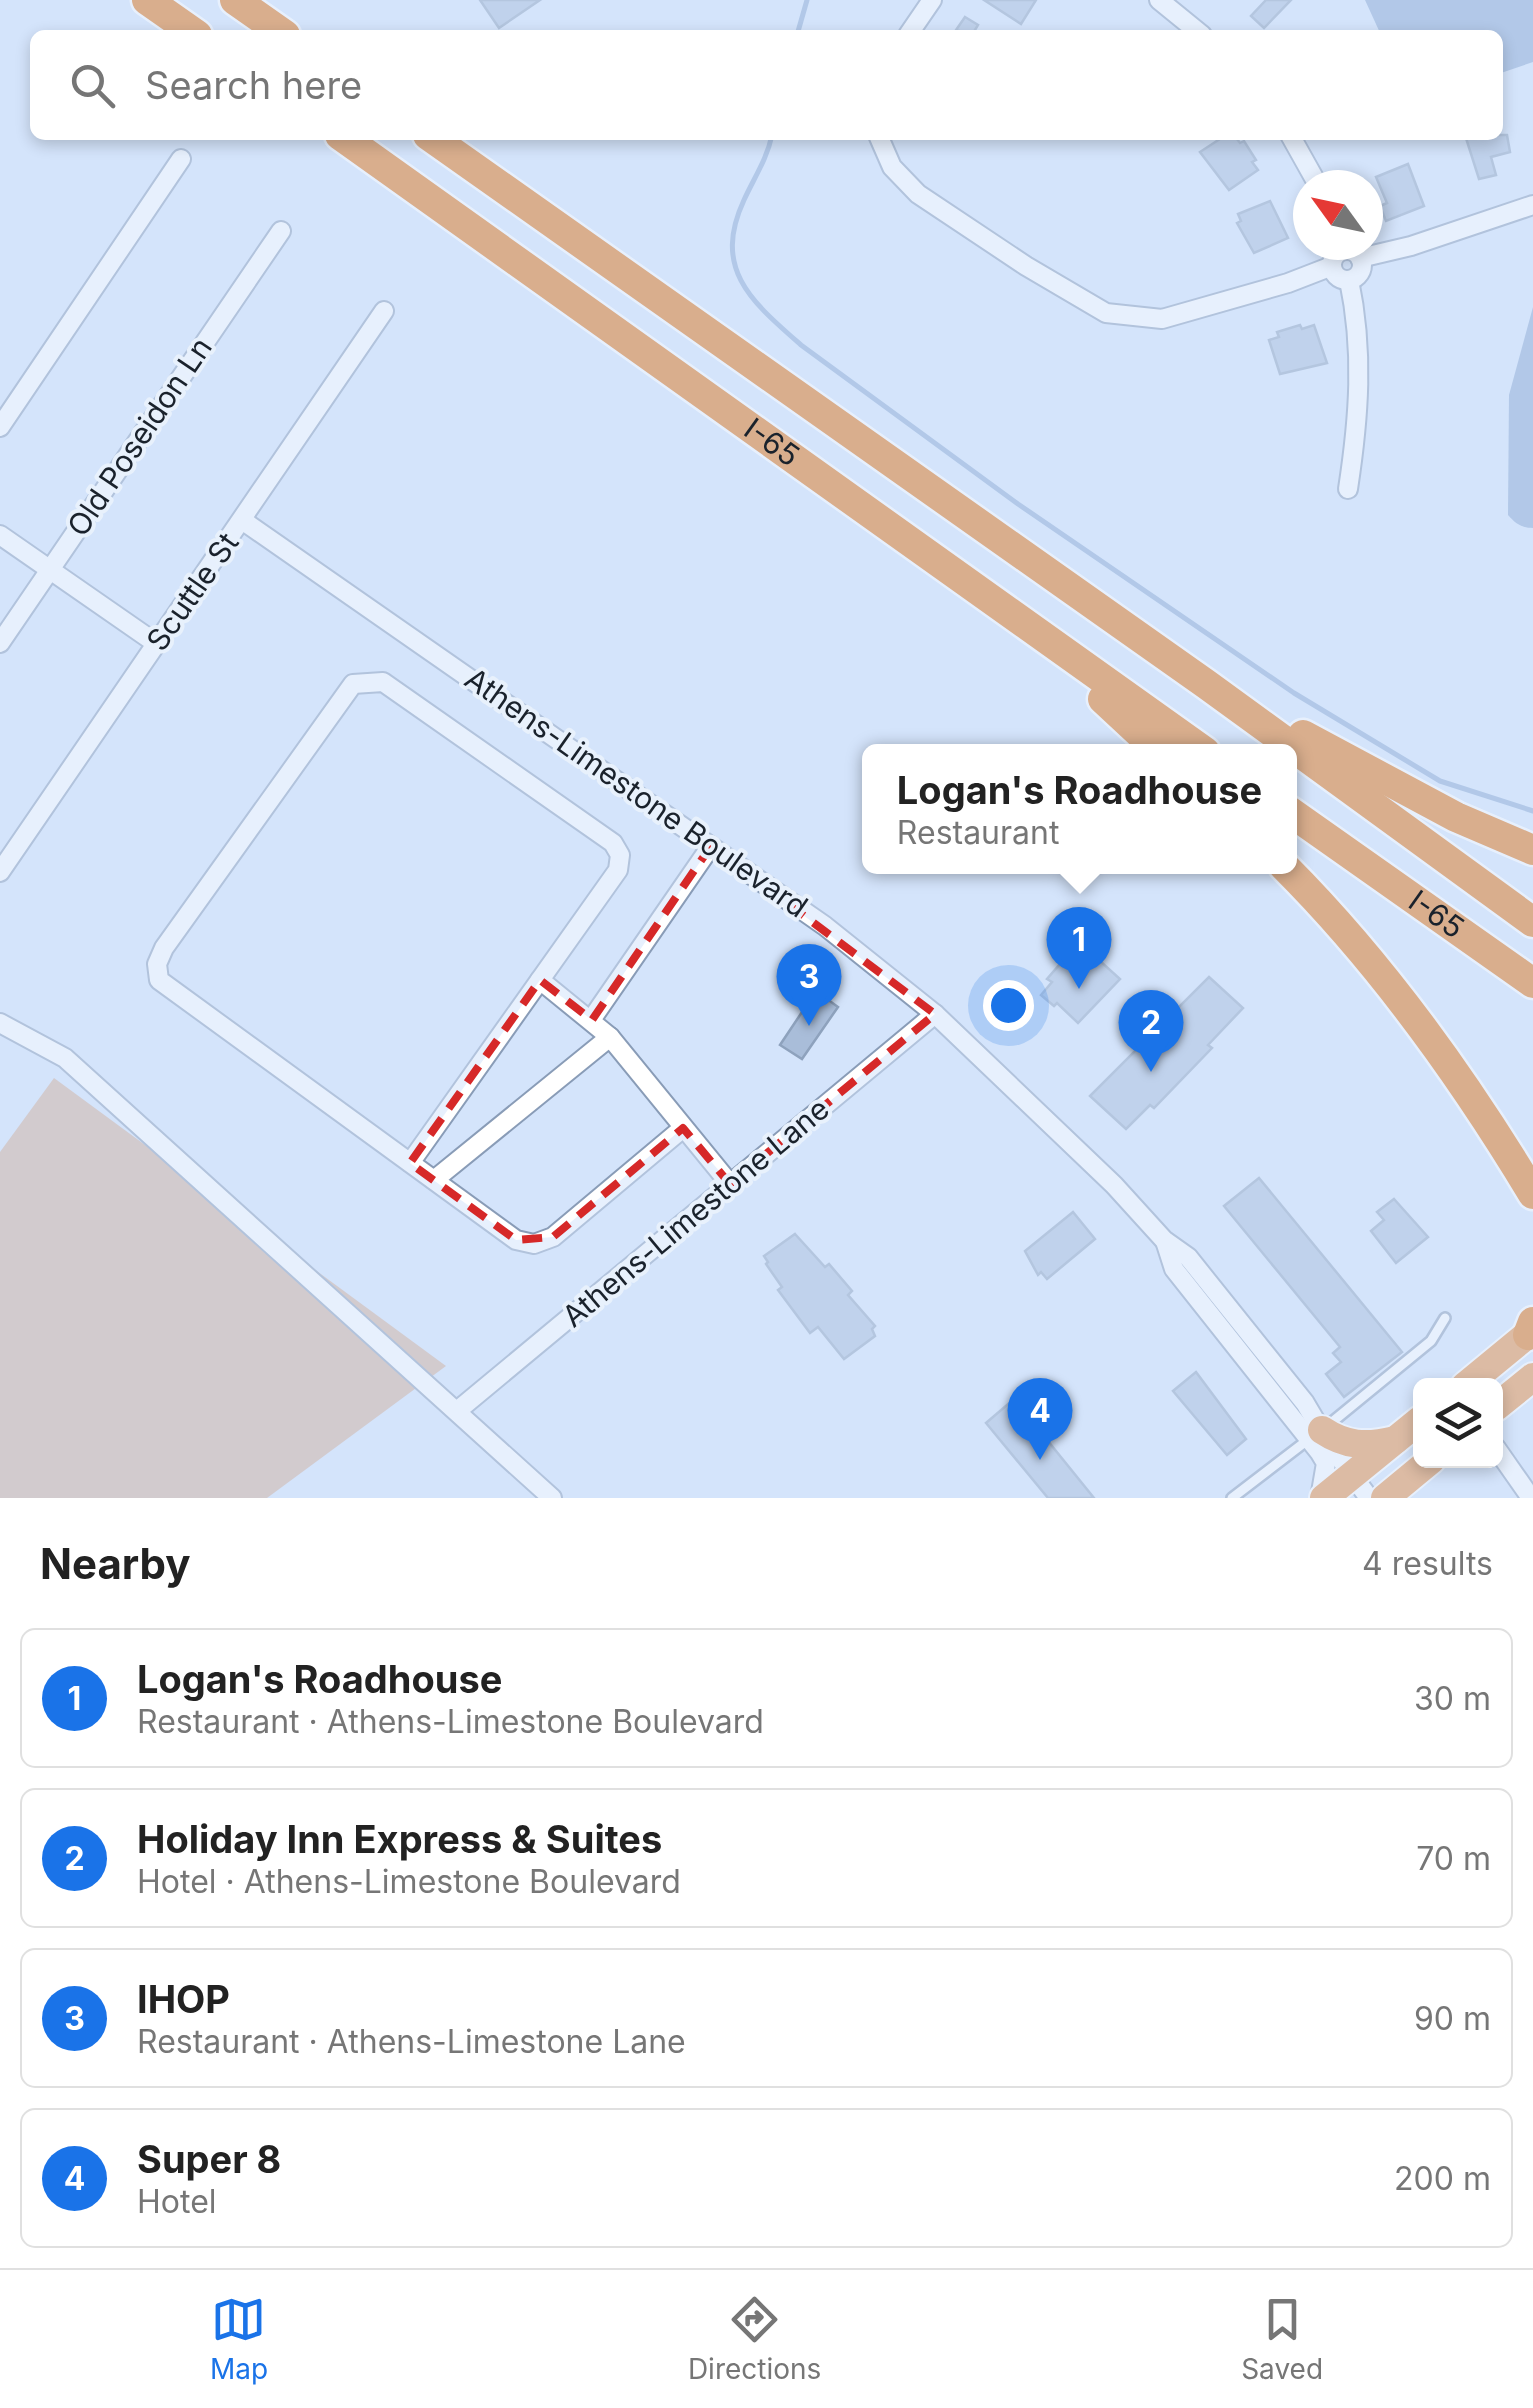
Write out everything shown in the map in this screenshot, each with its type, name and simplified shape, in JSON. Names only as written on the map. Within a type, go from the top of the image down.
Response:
[{"type":"highway","points":[[147,0],[190,30]]},
{"type":"highway","points":[[235,0],[278,30]]},
{"type":"highway","name":"I-65","points":[[347,140],[1193,744]]},
{"type":"highway","points":[[435,140],[1288,744]]},
{"type":"highway","points":[[1008,613],[1151,744]]},
{"type":"highway","points":[[1206,684],[1456,817],[1533,850]]},
{"type":"highway","points":[[1297,750],[1533,922]]},
{"type":"highway","name":"I-65","points":[[1297,817],[1533,983]]},
{"type":"highway","points":[[1292,874],[1394,988],[1533,1194]]},
{"type":"highway","points":[[1474,1378],[1531,1329]]},
{"type":"highway","points":[[1503,1402],[1533,1378]]},
{"type":"highway","points":[[1322,1498],[1361,1487],[1396,1439],[1413,1426]]},
{"type":"highway","points":[[1315,1434],[1356,1445],[1396,1439]]},
{"type":"highway","points":[[1385,1498],[1421,1468]]},
{"type":"street","points":[[911,30],[932,0]]},
{"type":"street","points":[[1159,0],[1196,30]]},
{"type":"street","points":[[880,140],[892,167],[918,194],[1026,266],[1106,313],[1162,320],[1217,306],[1324,260]]},
{"type":"street","points":[[1293,140],[1310,170]]},
{"type":"street","points":[[0,427],[181,159]]},
{"type":"street","points":[[1383,253],[1533,205]]},
{"type":"street","name":"Old Poseidon Ln","points":[[0,643],[281,231]]},
{"type":"street","points":[[1338,260],[1339,278],[1348,280],[1360,272],[1360,260]]},
{"type":"street","points":[[1348,280],[1357,316],[1361,378],[1348,489]]},
{"type":"street","name":"Scuttle St","points":[[0,872],[384,311]]},
{"type":"street","name":"Athens-Limestone Boulevard","points":[[242,520],[825,926],[935,1014],[1104,1176],[1164,1240],[1188,1257],[1305,1403],[1326,1463],[1322,1498]]},
{"type":"street","points":[[0,536],[157,644]]},
{"type":"street","points":[[410,1163],[618,870],[620,854],[614,843],[383,682],[353,684],[164,948],[157,964],[159,980],[410,1163],[434,1180],[516,1240],[534,1244],[554,1237],[683,1128]]},
{"type":"street","points":[[592,1020],[712,846]]},
{"type":"street","points":[[540,980],[610,1038],[730,1184]]},
{"type":"street","name":"Athens-Limestone Lane","points":[[457,1411],[935,1014]]},
{"type":"street","points":[[0,1023],[65,1058],[552,1498]]},
{"type":"street","points":[[434,1180],[610,1038]]},
{"type":"street","name":"Athens-Limestone Boulevard","points":[[1315,1434],[1361,1487]]},
{"type":"street","points":[[1503,1458],[1531,1498]]},
{"type":"lane","points":[[1232,1498],[1431,1341],[1445,1318]]},
{"type":"highlighted area","points":[[711,846],[935,1014],[730,1184],[683,1128],[553,1237],[516,1240],[410,1163],[540,980],[592,1020]]},
{"type":"shaded area","points":[[54,1078],[446,1366],[267,1498],[0,1498],[0,1152]]},
{"type":"water","points":[[1365,0],[1533,0],[1533,62],[1503,72],[1503,30],[1379,30]]},
{"type":"water","points":[[1533,307],[1533,528],[1508,515],[1509,395]]},
{"type":"building","points":[[480,0],[540,0],[499,28]]},
{"type":"building","points":[[984,0],[1036,0],[1021,24]]},
{"type":"building","points":[[1266,0],[1291,0],[1264,28],[1251,16]]},
{"type":"building","points":[[965,17],[978,25],[975,30],[956,30]]},
{"type":"building","points":[[1503,135],[1507,135],[1510,152],[1491,157],[1496,175],[1479,179],[1467,140],[1503,140]]},
{"type":"building","points":[[1218,140],[1244,141],[1258,170],[1229,190],[1200,152]]},
{"type":"building","points":[[1408,164],[1424,206],[1386,221],[1383,174]]},
{"type":"building","points":[[1270,201],[1288,238],[1254,253],[1237,223],[1241,221],[1238,214]]},
{"type":"building","points":[[1300,325],[1302,329],[1314,325],[1327,363],[1280,374],[1269,340],[1279,337],[1277,332]]},
{"type":"building","points":[[1079,942],[1120,979],[1078,1023],[1057,1003],[1054,1006],[1041,995],[1052,982],[1047,979]]},
{"type":"building","points":[[1209,977],[1243,1008],[1208,1045],[1212,1048],[1154,1108],[1150,1105],[1126,1129],[1090,1096]]},
{"type":"building","points":[[816,991],[838,1007],[802,1059],[780,1045]]},
{"type":"building","points":[[1259,1178],[1402,1352],[1344,1397],[1326,1374],[1341,1362],[1333,1353],[1340,1347],[1224,1206]]},
{"type":"building","points":[[1394,1199],[1428,1237],[1396,1263],[1371,1231],[1384,1220],[1377,1212]]},
{"type":"building","points":[[1073,1212],[1095,1239],[1047,1279],[1041,1272],[1038,1275],[1025,1251]]},
{"type":"building","points":[[795,1234],[825,1267],[829,1264],[852,1291],[848,1295],[875,1326],[875,1336],[844,1359],[818,1327],[810,1333],[778,1290],[782,1287],[766,1264],[764,1256]]},
{"type":"building","points":[[1196,1372],[1246,1439],[1227,1455],[1173,1391]]},
{"type":"building","points":[[1014,1399],[1094,1498],[1048,1498],[986,1423]]},
{"type":"waterway","points":[[798,30],[807,0]]},
{"type":"waterway","points":[[770,140],[735,224],[732,246],[735,265],[753,298],[801,345],[1018,504],[1294,693],[1440,781],[1533,811]]},
{"type":"place","name":"Logan's Roadhouse","points":[[1079,989]]},
{"type":"place","name":"IHOP","points":[[809,1026]]},
{"type":"place","name":"Holiday Inn Express & Suites","points":[[1151,1072]]},
{"type":"place","name":"Super 8","points":[[1040,1460]]}]
